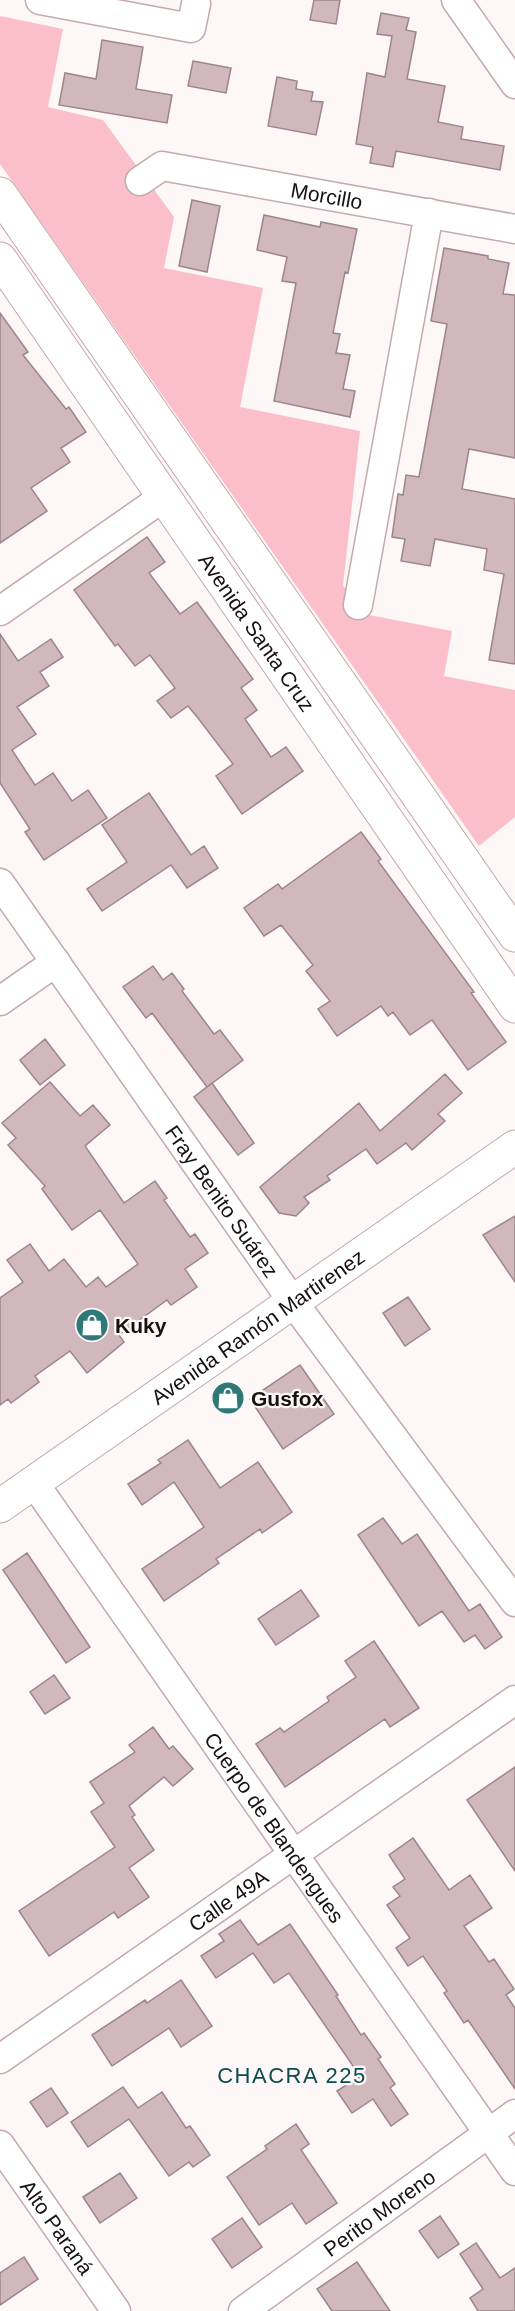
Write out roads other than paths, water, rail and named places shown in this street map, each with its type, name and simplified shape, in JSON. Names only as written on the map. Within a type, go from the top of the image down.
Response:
[{"type":"main road","name":"Avenida Santa Cruz","points":[[0,194],[515,935]]},
{"type":"main road","name":"Avenida Santa Cruz","points":[[0,259],[515,1006]]},
{"type":"main road","name":"Avenida Ramón Martirenez","points":[[0,1506],[515,1148]]},
{"type":"street","points":[[40,0],[191,28],[196,4]]},
{"type":"street","points":[[456,0],[515,84]]},
{"type":"street","name":"Morcillo","points":[[140,181],[162,166],[515,229]]},
{"type":"street","points":[[358,605],[429,213]]},
{"type":"street","points":[[0,611],[165,496]]},
{"type":"street","name":"Fray Benito Suárez","points":[[0,883],[293,1302],[515,1602]]},
{"type":"street","points":[[0,1001],[56,962]]},
{"type":"street","name":"Cuerpo de Blandengues","points":[[34,1483],[515,2171]]},
{"type":"street","name":"Calle 49A","points":[[0,2059],[515,1700]]},
{"type":"street","name":"Perito Moreno","points":[[243,2311],[515,2114]]},
{"type":"street","name":"Alto Paraná","points":[[0,2145],[116,2311]]},
{"type":"place","name":"Kuky","points":[[92,1325]]},
{"type":"place","name":"Gusfox","points":[[228,1398]]},
{"type":"district","name":"CHACRA 225","points":[[292,2075]]}]
